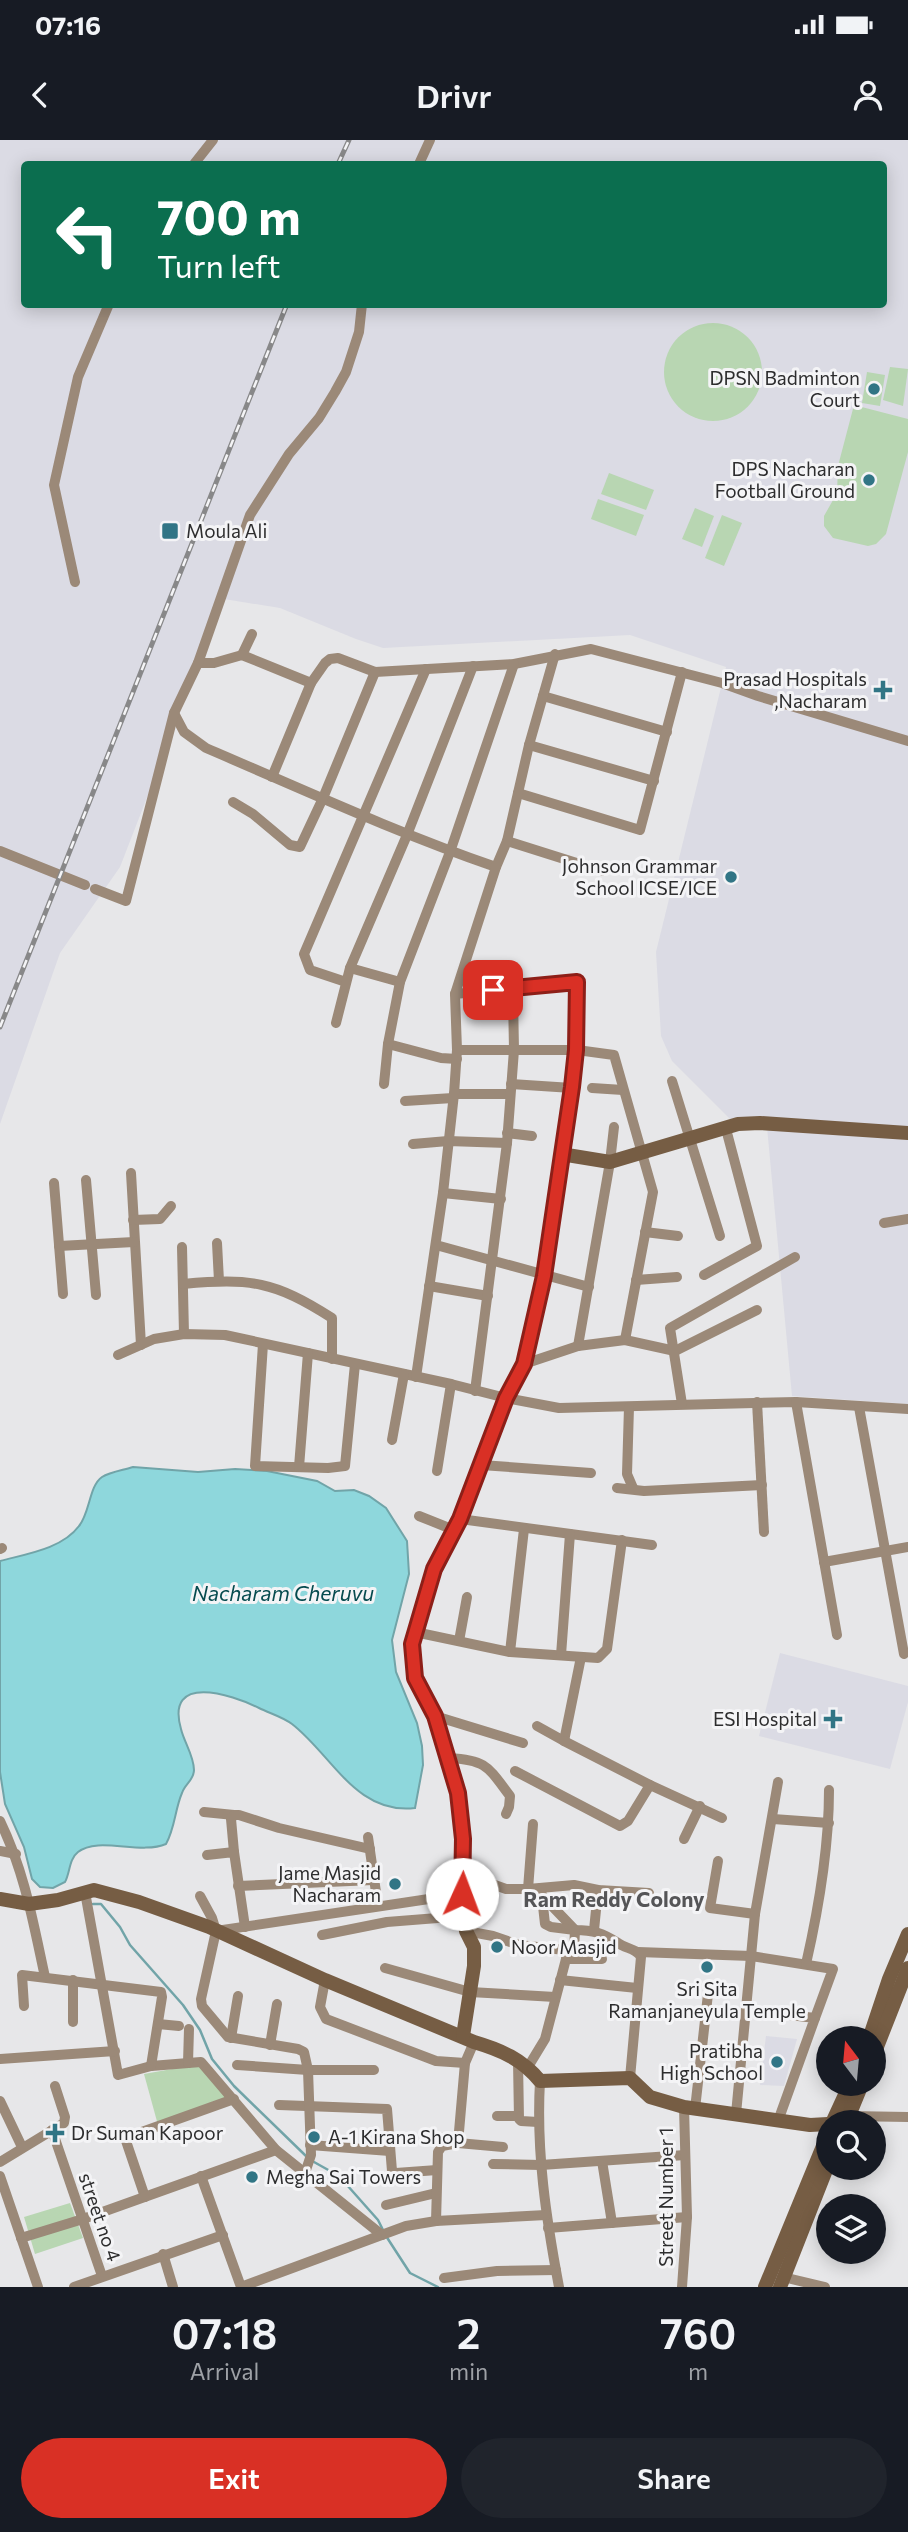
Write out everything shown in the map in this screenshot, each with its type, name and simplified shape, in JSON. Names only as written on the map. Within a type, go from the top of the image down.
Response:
[{"type":"street","points":[[196,161],[213,140]]},
{"type":"street","points":[[420,161],[430,140]]},
{"type":"street","points":[[75,582],[54,485],[78,377],[107,308]]},
{"type":"street","points":[[0,851],[126,901],[174,713],[198,663],[250,515],[289,454],[319,418],[341,382],[359,332],[362,308]]},
{"type":"street","points":[[242,655],[252,634]]},
{"type":"street","points":[[272,776],[312,683],[325,663],[338,658],[375,672],[514,664],[591,649],[682,672],[908,740]]},
{"type":"street","points":[[416,1377],[436,1245],[454,1096],[457,1055],[455,994],[507,841],[529,745],[555,654]]},
{"type":"street","points":[[198,663],[214,663],[242,655],[312,683]]},
{"type":"street","points":[[384,1084],[388,1044],[400,982],[450,852],[514,664]]},
{"type":"street","points":[[336,1023],[350,968],[407,835],[473,666]]},
{"type":"street","points":[[346,982],[310,970],[304,954],[426,669]]},
{"type":"street","points":[[233,802],[253,814],[296,848],[300,847],[375,672]]},
{"type":"street","points":[[519,793],[640,830],[682,672]]},
{"type":"street","points":[[543,696],[667,732]]},
{"type":"street","points":[[174,713],[184,732],[206,748],[407,835],[496,867]]},
{"type":"street","points":[[529,745],[654,781]]},
{"type":"street","points":[[507,841],[602,871]]},
{"type":"street","points":[[350,968],[400,982]]},
{"type":"street","points":[[436,2221],[438,2152],[452,2143],[468,2039],[474,1947],[466,1931],[463,1916],[462,1818],[449,1758],[435,1716],[415,1678],[412,1644],[434,1569],[457,1525],[506,1398],[524,1364],[544,1276],[572,1087],[576,1050],[577,982],[455,994]]},
{"type":"street","points":[[475,1391],[507,1138],[514,1050],[513,997]]},
{"type":"street","points":[[388,1044],[442,1058],[514,1050],[576,1050],[614,1055],[653,1192],[625,1340]]},
{"type":"street","points":[[672,1082],[720,1236]]},
{"type":"street","points":[[405,1101],[511,1089],[572,1087]]},
{"type":"street","points":[[592,1088],[623,1090]]},
{"type":"street","points":[[561,1154],[610,1162],[738,1124],[761,1123],[908,1133]]},
{"type":"street","points":[[578,1346],[614,1126]]},
{"type":"street","points":[[704,1275],[757,1246],[726,1129]]},
{"type":"street","points":[[414,1144],[532,1136]]},
{"type":"street","points":[[131,1173],[141,1345]]},
{"type":"street","points":[[86,1181],[96,1295]]},
{"type":"street","points":[[54,1183],[63,1294]]},
{"type":"street","points":[[443,1193],[501,1199]]},
{"type":"street","points":[[133,1220],[160,1219],[170,1206]]},
{"type":"street","points":[[884,1223],[908,1219]]},
{"type":"street","points":[[645,1232],[678,1236]]},
{"type":"street","points":[[59,1246],[134,1242]]},
{"type":"street","points":[[217,1243],[219,1281]]},
{"type":"street","points":[[436,1245],[589,1287]]},
{"type":"street","points":[[182,1247],[184,1334]]},
{"type":"street","points":[[682,1404],[670,1328],[795,1257]]},
{"type":"street","points":[[636,1280],[677,1277]]},
{"type":"street","points":[[183,1284],[257,1282],[303,1300],[332,1318],[332,1359]]},
{"type":"street","points":[[429,1286],[488,1296]]},
{"type":"street","points":[[524,1364],[578,1346],[625,1340],[675,1351],[757,1310]]},
{"type":"street","points":[[118,1355],[154,1339],[184,1334],[225,1335],[559,1408],[796,1402],[908,1409]]},
{"type":"street","points":[[263,1344],[255,1466],[345,1466],[355,1364]]},
{"type":"street","points":[[299,1467],[308,1353]]},
{"type":"street","points":[[392,1440],[404,1374]]},
{"type":"street","points":[[437,1471],[451,1384]]},
{"type":"street","points":[[758,1402],[764,1532]]},
{"type":"street","points":[[796,1402],[837,1635]]},
{"type":"street","points":[[859,1406],[904,1654]]},
{"type":"street","points":[[629,1407],[627,1474],[633,1488]]},
{"type":"street","points":[[481,1465],[591,1474]]},
{"type":"street","points":[[617,1488],[644,1491],[762,1485]]},
{"type":"street","points":[[419,1516],[457,1525],[524,1529],[652,1545]]},
{"type":"street","points":[[510,1652],[524,1529]]},
{"type":"street","points":[[561,1655],[570,1534]]},
{"type":"street","points":[[415,1632],[510,1652],[598,1658],[607,1650],[622,1540]]},
{"type":"street","points":[[824,1562],[908,1546]]},
{"type":"street","points":[[459,1641],[467,1597]]},
{"type":"street","points":[[564,1741],[581,1657]]},
{"type":"street","points":[[435,1716],[523,1743]]},
{"type":"street","points":[[537,1726],[650,1785],[722,1818]]},
{"type":"street","points":[[449,1758],[484,1763],[510,1796],[506,1814]]},
{"type":"street","points":[[514,1771],[620,1826],[628,1821],[650,1785]]},
{"type":"street","points":[[736,2114],[755,1914],[778,1782]]},
{"type":"street","points":[[806,1964],[818,1906],[829,1823],[829,1790]]},
{"type":"street","points":[[684,1839],[700,1807]]},
{"type":"street","points":[[204,1812],[234,1815],[369,1843],[378,1906]]},
{"type":"street","points":[[234,1815],[231,1829],[245,1927]]},
{"type":"street","points":[[773,1819],[829,1823]]},
{"type":"street","points":[[0,1821],[16,1854],[44,1977]]},
{"type":"street","points":[[528,1889],[533,1824]]},
{"type":"street","points":[[0,1851],[16,1854]]},
{"type":"street","points":[[208,1855],[234,1852]]},
{"type":"street","points":[[718,1861],[710,1908],[755,1914]]},
{"type":"street","points":[[239,1886],[373,1880]]},
{"type":"street","points":[[216,1931],[378,1906],[463,1887],[492,1884],[506,1889],[574,1885],[598,1890],[649,1893]]},
{"type":"street","points":[[541,1888],[545,1924],[551,1927],[594,1930],[638,1952],[751,1956],[833,1969],[778,2121]]},
{"type":"street","points":[[0,1899],[29,1904],[93,1890],[139,1902],[216,1931],[325,1980],[468,2039],[497,2048],[523,2064],[540,2081],[630,2078],[650,2096],[689,2108],[778,2121],[816,2123]]},
{"type":"street","points":[[594,1930],[598,1890]]},
{"type":"street","points":[[85,1892],[118,2075],[151,2066],[201,2062],[276,2150],[308,2159],[390,2151]]},
{"type":"street","points":[[200,1896],[216,1931],[201,1999],[202,2006],[224,2035],[304,2052],[308,2070],[308,2159],[383,2235]]},
{"type":"street","points":[[551,1905],[576,1930]]},
{"type":"street","points":[[322,1935],[387,1922],[463,1916]]},
{"type":"street","points":[[538,2122],[521,2121],[518,2116],[523,2064],[545,2039],[576,1930]]},
{"type":"street","points":[[466,1931],[519,1945],[602,1959]]},
{"type":"street","points":[[873,2026],[908,1934]]},
{"type":"street","points":[[630,2078],[642,1966],[638,1952]]},
{"type":"street","points":[[386,1968],[470,1992],[555,1997]]},
{"type":"street","points":[[885,2026],[908,1968]]},
{"type":"street","points":[[24,2006],[22,1975],[161,1992],[151,2066]]},
{"type":"street","points":[[73,1980],[73,2022]]},
{"type":"street","points":[[325,1980],[320,2007],[326,2019],[436,2061],[465,2063]]},
{"type":"street","points":[[560,1980],[638,1988]]},
{"type":"street","name":"Street Number 1","points":[[682,2287],[687,2217],[685,2155],[689,2108],[708,1993]]},
{"type":"street","points":[[231,2038],[239,1996]]},
{"type":"street","points":[[270,2045],[277,2004]]},
{"type":"street","points":[[747,2010],[816,2018]]},
{"type":"street","points":[[158,2024],[184,2028],[188,2063]]},
{"type":"street","points":[[0,2059],[115,2051]]},
{"type":"street","points":[[237,2065],[308,2070],[373,2070]]},
{"type":"street","points":[[540,2081],[538,2122],[541,2165],[546,2215],[559,2287]]},
{"type":"street","points":[[0,2162],[64,2123],[65,2118],[55,2086]]},
{"type":"street","points":[[145,2197],[125,2138],[234,2099]]},
{"type":"street","points":[[0,2101],[22,2147]]},
{"type":"street","points":[[279,2105],[387,2109],[393,2173],[437,2170]]},
{"type":"street","points":[[497,2116],[518,2116]]},
{"type":"street","points":[[886,2118],[908,2117]]},
{"type":"street","name":"street no 4","points":[[52,2130],[102,2276]]},
{"type":"street","points":[[428,2137],[441,2136],[452,2143],[503,2147]]},
{"type":"street","points":[[21,2238],[83,2219],[276,2150]]},
{"type":"street","points":[[493,2164],[541,2165],[685,2155]]},
{"type":"street","points":[[602,2161],[612,2223]]},
{"type":"street","points":[[765,2287],[816,2163]]},
{"type":"street","points":[[0,2176],[38,2287]]},
{"type":"street","points":[[201,2176],[241,2287],[407,2226],[436,2221],[546,2215]]},
{"type":"street","points":[[822,2180],[781,2282],[825,2287]]},
{"type":"street","points":[[386,2205],[436,2193]]},
{"type":"street","points":[[548,2228],[687,2217]]},
{"type":"street","points":[[74,2287],[223,2235]]},
{"type":"street","points":[[163,2255],[173,2287]]},
{"type":"street","points":[[444,2278],[497,2272],[556,2270]]},
{"type":"shaded area","points":[[0,140],[908,140],[908,1404],[792,1396],[767,1127],[734,1123],[672,1061],[661,1036],[656,952],[726,667],[630,635],[383,648],[280,608],[224,599],[120,867],[60,953],[0,1124]]},
{"type":"shaded area","name":"ESI Hospital","points":[[780,1653],[908,1686],[908,1702],[890,1769],[759,1736]]},
{"type":"shaded area","name":"Pratibha High School","points":[[766,2036],[797,2039],[784,2086],[760,2085]]},
{"type":"green space","points":[[713,323],[732,327],[748,337],[758,353],[762,372],[758,391],[748,407],[732,417],[713,421],[694,417],[678,407],[668,391],[664,372],[668,353],[678,337],[694,327]]},
{"type":"green space","points":[[890,367],[908,369],[903,406],[883,400]]},
{"type":"green space","name":"DPSN Badminton Court","points":[[867,372],[885,375],[880,406],[862,403]]},
{"type":"green space","name":"DPS Nacharan Football Ground","points":[[854,405],[908,419],[908,452],[886,534],[876,544],[868,546],[833,538],[824,526],[824,516],[837,493],[838,466]]},
{"type":"green space","points":[[609,473],[654,490],[646,510],[601,494]]},
{"type":"green space","points":[[598,499],[644,515],[636,536],[591,519]]},
{"type":"green space","points":[[695,508],[714,516],[702,547],[682,539]]},
{"type":"green space","points":[[722,515],[742,523],[724,566],[705,558]]},
{"type":"green space","points":[[200,2064],[229,2099],[158,2125],[144,2074]]},
{"type":"green space","points":[[70,2203],[83,2238],[35,2254],[24,2217]]},
{"type":"water","name":"Nacharam Cheruvu","points":[[133,1467],[198,1472],[235,1469],[267,1471],[317,1481],[335,1491],[354,1490],[369,1496],[386,1508],[407,1541],[409,1574],[392,1640],[396,1672],[417,1723],[422,1746],[423,1765],[415,1808],[394,1808],[361,1793],[306,1737],[284,1719],[233,1698],[204,1692],[191,1694],[182,1700],[179,1711],[181,1729],[194,1765],[194,1773],[182,1793],[166,1844],[144,1848],[108,1845],[86,1848],[73,1858],[65,1882],[53,1888],[40,1887],[32,1879],[24,1847],[5,1804],[0,1772],[0,1561],[43,1550],[72,1534],[83,1521],[98,1481],[109,1474]]},
{"type":"waterway","points":[[93,1904],[101,1904],[120,1927],[130,1945],[183,2005],[200,2030],[212,2059],[234,2086],[306,2156]]},
{"type":"waterway","points":[[314,2162],[339,2176],[378,2220],[383,2230]]},
{"type":"waterway","points":[[386,2236],[410,2273],[438,2287]]},
{"type":"railway","points":[[339,161],[349,140]]},
{"type":"railway","points":[[0,1027],[285,308]]},
{"type":"place","name":"DPSN Badminton Court","points":[[874,389]]},
{"type":"place","name":"DPS Nacharan Football Ground","points":[[869,480]]},
{"type":"place","name":"Moula Ali","points":[[170,531]]},
{"type":"place","name":"Prasad Hospitals ,Nacharam","points":[[883,690]]},
{"type":"place","name":"Johnson Grammar School ICSE/ICE","points":[[731,877]]},
{"type":"place","name":"ESI Hospital","points":[[833,1719]]},
{"type":"place","name":"Jame Masjid Nacharam","points":[[395,1884]]},
{"type":"place","name":"Noor Masjid","points":[[497,1947]]},
{"type":"place","name":"Sri Sita Ramanjaneyula Temple","points":[[707,1967]]},
{"type":"place","name":"Pratibha High School","points":[[777,2062]]},
{"type":"place","name":"Dr Suman Kapoor","points":[[55,2133]]},
{"type":"place","name":"A-1 Kirana Shop","points":[[314,2137]]},
{"type":"place","name":"Megha Sai Towers","points":[[252,2177]]},
{"type":"district","name":"Ram Reddy Colony","points":[[614,1900]]},
{"type":"route","points":[[462,1894],[463,1839],[458,1793],[435,1716],[415,1678],[412,1644],[434,1569],[460,1519],[506,1398],[524,1364],[544,1276],[576,1050],[577,982],[493,990]]}]
